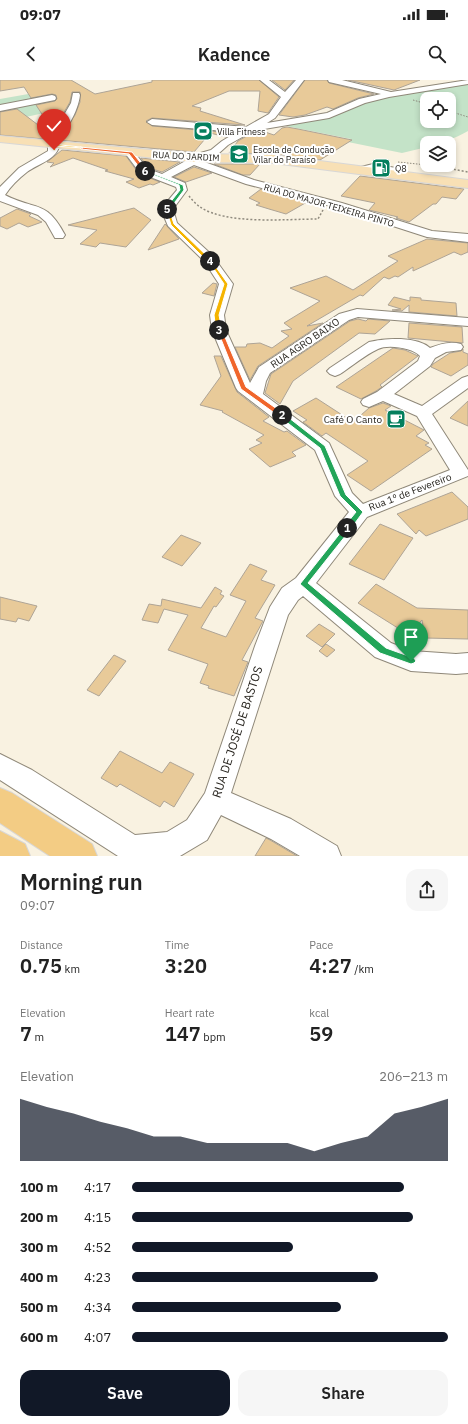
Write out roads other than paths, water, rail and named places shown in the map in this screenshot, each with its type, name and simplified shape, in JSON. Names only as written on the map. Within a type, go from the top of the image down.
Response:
[{"type":"highway","points":[[0,804],[80,856]]},
{"type":"highway","points":[[0,848],[13,856]]},
{"type":"main road","name":"RUA DO JARDIM","points":[[0,139],[194,159],[273,159],[361,170],[397,168],[468,184]]},
{"type":"street","points":[[264,80],[286,96]]},
{"type":"street","points":[[271,122],[272,116],[286,96],[300,80]]},
{"type":"street","points":[[332,80],[395,94]]},
{"type":"street","points":[[162,178],[194,159],[221,149],[225,143],[250,129],[271,122],[329,115],[362,101],[468,82]]},
{"type":"street","points":[[60,235],[54,224],[39,209],[14,203],[0,196],[5,186],[15,176],[52,153],[54,147],[48,144],[58,134],[75,103],[76,96]]},
{"type":"street","points":[[0,108],[52,98]]},
{"type":"street","points":[[152,122],[250,129]]},
{"type":"street","points":[[130,153],[144,171],[181,185],[182,190],[167,208],[168,215],[172,224],[208,258],[226,284],[217,315],[219,330],[244,388],[323,447],[344,496],[360,512]]},
{"type":"street","name":"RUA DO MAJOR TEIXEIRA PINTO","points":[[194,159],[250,182],[326,202],[431,234],[468,238]]},
{"type":"street","name":"RUA AGRO BAIXO","points":[[255,396],[258,381],[264,370],[344,317],[357,313],[468,322]]},
{"type":"street","points":[[336,371],[374,345],[405,344],[421,348],[428,355]]},
{"type":"street","points":[[456,348],[442,348],[428,355],[425,363],[376,399],[423,413],[464,474]]},
{"type":"street","points":[[423,413],[468,381]]},
{"type":"street","name":"Rua 1º de Fevereiro","points":[[360,512],[464,474]]},
{"type":"street","name":"RUA DE JOSÉ DE BASTOS","points":[[0,766],[23,779],[132,849],[170,846],[197,830],[216,798],[278,613],[290,594],[303,584],[360,512]]},
{"type":"street","points":[[303,584],[383,650],[411,661],[456,664],[468,663]]},
{"type":"street","points":[[216,798],[281,829],[327,856]]},
{"type":"place","name":"Villa Fitness","points":[[203,131]]},
{"type":"place","name":"Escola de Condução Vilar do Paraíso","points":[[239,154]]},
{"type":"place","name":"Q8","points":[[381,168]]},
{"type":"place","name":"Café O Canto","points":[[396,419]]}]
